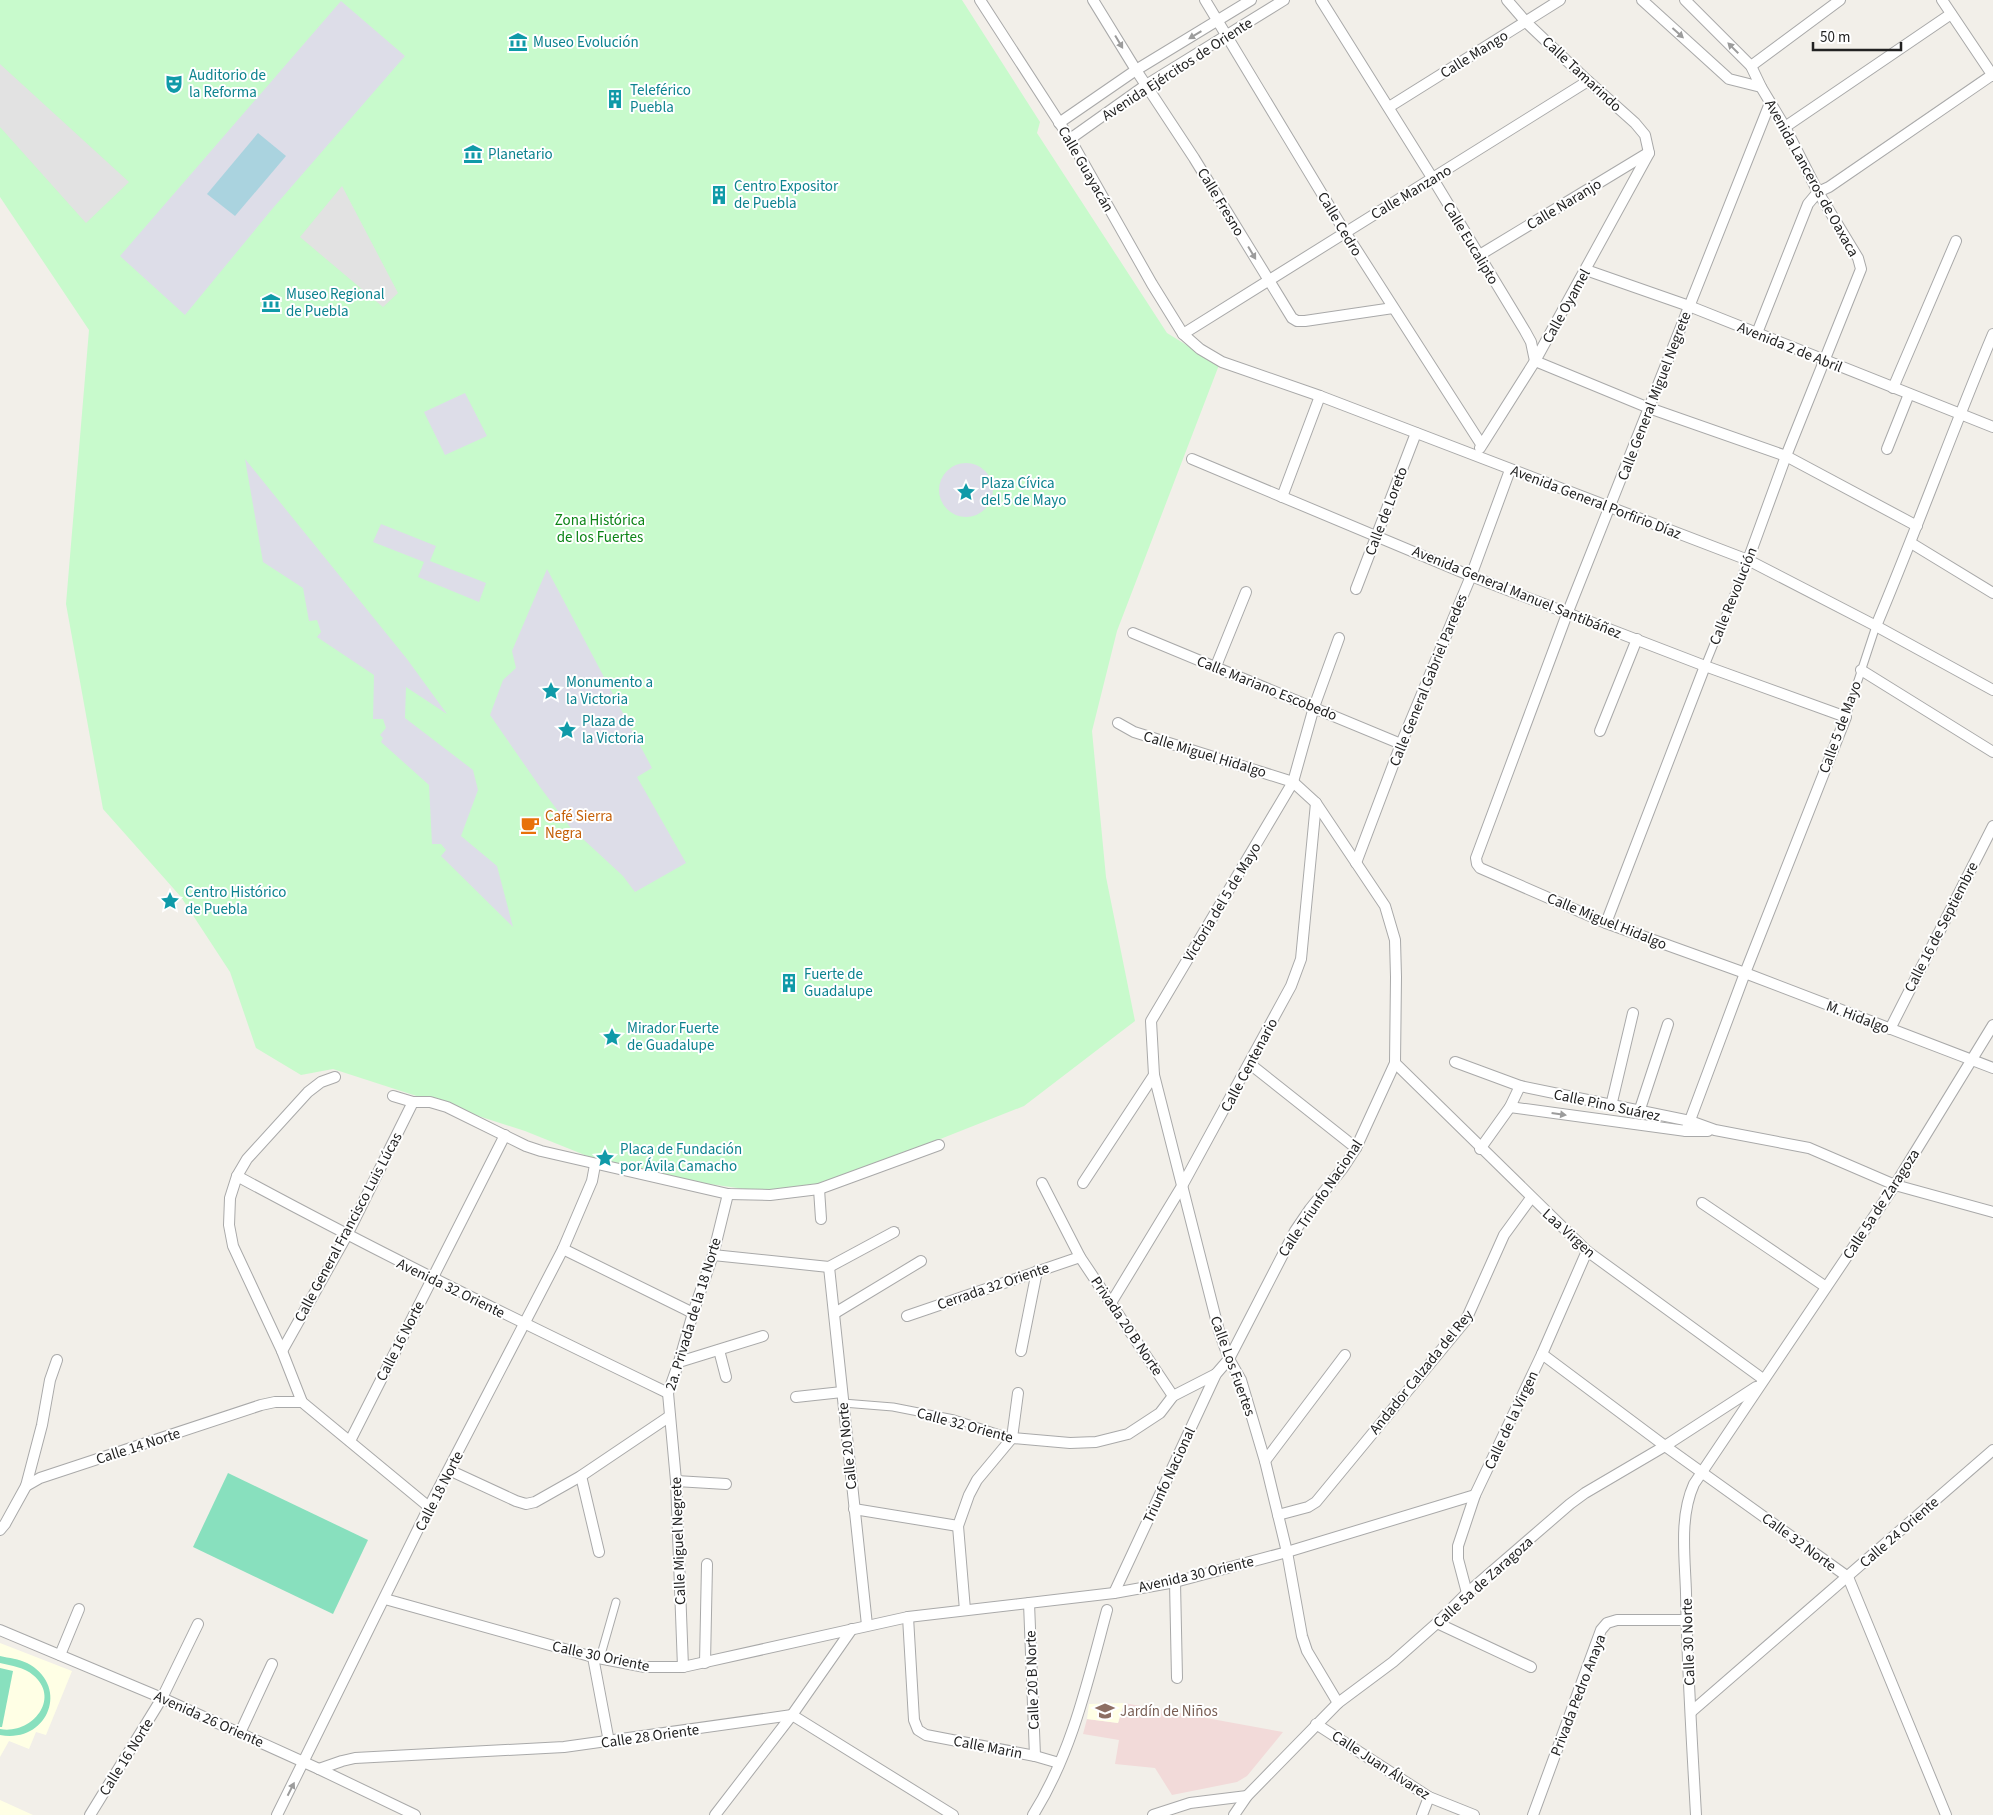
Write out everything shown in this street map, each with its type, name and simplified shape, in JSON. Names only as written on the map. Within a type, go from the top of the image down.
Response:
[{"type":"street","name":"Calle Guayacán","points":[[980,0],[1070,139],[1152,284],[1186,337]]},
{"type":"street","name":"Calle Fresno","points":[[1093,0],[1194,158],[1292,318],[1297,321],[1393,308]]},
{"type":"street","name":"Calle Cedro","points":[[1205,0],[1219,20],[1345,232],[1481,444]]},
{"type":"street","name":"Avenida Ejércitos de Oriente","points":[[1059,124],[1136,70],[1251,0]]},
{"type":"street","name":"Avenida Ejércitos de Oriente","points":[[1070,139],[1146,85],[1284,0]]},
{"type":"street","name":"Calle Eucalipto","points":[[1321,0],[1389,107],[1531,342],[1535,361]]},
{"type":"street","name":"Calle Tamarindo","points":[[1507,0],[1526,22],[1588,82],[1635,123],[1645,136],[1649,152]]},
{"type":"street","name":"Calle Mango","points":[[1389,107],[1560,0]]},
{"type":"street","name":"Avenida Lanceros de Oaxaca","points":[[1642,0],[1730,78],[1761,87]]},
{"type":"street","points":[[1751,66],[1840,0]]},
{"type":"street","points":[[1757,333],[1808,204],[1818,192],[1829,187],[1993,76],[1942,0]]},
{"type":"street","name":"Avenida Lanceros de Oaxaca","points":[[1691,2],[1751,66],[1761,87],[1786,127],[1818,192],[1858,258],[1861,269]]},
{"type":"street","points":[[1786,127],[1951,14]]},
{"type":"street","name":"Calle Manzano","points":[[1186,337],[1268,280],[1588,82]]},
{"type":"street","name":"Calle General Miguel Negrete","points":[[1476,858],[1568,614],[1770,102]]},
{"type":"street","name":"Calle Naranjo","points":[[1478,256],[1649,152]]},
{"type":"street","name":"Calle Oyamel","points":[[1476,456],[1481,444],[1535,361],[1649,152]]},
{"type":"street","points":[[1893,388],[1956,241]]},
{"type":"street","name":"Calle Revolución","points":[[1606,923],[1748,560],[1786,456],[1861,269]]},
{"type":"street","name":"Avenida 2 de Abril","points":[[1586,270],[1689,306],[1993,427]]},
{"type":"street","name":"Calle 5 de Mayo","points":[[1688,1126],[1745,973],[1846,717],[1876,626],[1911,543],[1959,414],[1993,334]]},
{"type":"street","name":"Avenida General Porfirio Díaz","points":[[1186,337],[1222,362],[1320,396],[1748,560],[1876,626],[1993,690]]},
{"type":"street","points":[[1535,361],[1649,408],[1786,456],[1917,526]]},
{"type":"street","points":[[1887,449],[1909,394]]},
{"type":"street","points":[[1282,497],[1320,396]]},
{"type":"street","name":"Calle de Loreto","points":[[1356,589],[1378,536],[1416,433]]},
{"type":"street","name":"Avenida General Manuel Santibáñez","points":[[1192,459],[1471,576],[1705,666],[1846,717]]},
{"type":"street","name":"Calle General Gabriel Paredes","points":[[1356,862],[1401,744],[1471,576],[1510,470]]},
{"type":"street","points":[[1911,543],[1993,592]]},
{"type":"street","points":[[1216,666],[1246,592]]},
{"type":"street","name":"Calle Mariano Escobedo","points":[[1133,633],[1401,744]]},
{"type":"street","points":[[1339,638],[1314,707],[1294,782],[1316,803],[1385,906],[1394,940],[1396,977],[1394,1062]]},
{"type":"street","points":[[1600,732],[1637,639]]},
{"type":"street","points":[[1860,670],[1993,752]]},
{"type":"street","name":"Calle Miguel Hidalgo","points":[[1118,723],[1134,732],[1294,782]]},
{"type":"street","name":"Victoria del 5 de Mayo","points":[[1151,1022],[1294,782]]},
{"type":"street","name":"Calle Centenario","points":[[1111,1303],[1182,1186],[1291,986],[1301,959],[1316,803]]},
{"type":"street","name":"Calle 16 de Septiembre","points":[[1890,1029],[1993,826]]},
{"type":"street","name":"Calle Miguel Hidalgo","points":[[1476,858],[1480,868],[1606,923],[1745,973]]},
{"type":"street","name":"M. Hidalgo","points":[[1745,973],[1993,1068]]},
{"type":"street","points":[[1611,1106],[1633,1013]]},
{"type":"street","name":"Calle Los Fuertes","points":[[1151,1022],[1154,1075],[1215,1317],[1229,1359],[1241,1380],[1265,1461],[1287,1552],[1302,1636],[1307,1651],[1338,1703]]},
{"type":"street","points":[[1639,1112],[1668,1024]]},
{"type":"street","name":"Calle 5a de Zaragoza","points":[[1234,1815],[1247,1796],[1338,1703],[1393,1662],[1467,1593],[1585,1493],[1665,1446],[1762,1381],[1895,1185],[1993,1025]]},
{"type":"street","name":"Calle Triunfo Nacional","points":[[1229,1359],[1295,1231],[1356,1148],[1394,1062]]},
{"type":"street","name":"Laa Virgen","points":[[1394,1062],[1587,1251],[1762,1381]]},
{"type":"street","name":"Calle Pino Suárez","points":[[1455,1062],[1520,1086],[1639,1112],[1688,1126]]},
{"type":"street","points":[[1250,1064],[1356,1148]]},
{"type":"street","points":[[1083,1183],[1154,1075]]},
{"type":"street","points":[[335,1077],[321,1082],[308,1092],[248,1159],[237,1176],[230,1198],[229,1225],[233,1246],[282,1351],[302,1402],[429,1507]]},
{"type":"street","points":[[1480,1148],[1510,1107],[1520,1086]]},
{"type":"street","points":[[393,1096],[413,1102],[430,1102],[446,1107],[526,1146],[541,1151],[595,1165],[728,1194],[770,1195],[819,1189],[939,1145]]},
{"type":"street","points":[[1577,1116],[1582,1100]]},
{"type":"street","name":"Calle General Francisco Luis Lúcas","points":[[282,1351],[347,1236],[413,1102]]},
{"type":"street","name":"Calle Pino Suárez","points":[[1510,1107],[1577,1116],[1688,1126],[1809,1148],[1895,1185],[1993,1212]]},
{"type":"street","name":"Calle 16 Norte","points":[[350,1441],[504,1135]]},
{"type":"street","name":"Calle 18 Norte","points":[[277,1815],[429,1507],[562,1249],[592,1181],[595,1165]]},
{"type":"street","name":"Avenida 32 Oriente","points":[[237,1176],[347,1236],[668,1394]]},
{"type":"street","name":"Privada 20 B Norte","points":[[1042,1183],[1080,1257],[1173,1396]]},
{"type":"street","points":[[819,1189],[821,1219]]},
{"type":"street","name":"2a. Privada de la 18 Norte","points":[[670,1416],[668,1394],[713,1255],[728,1194]]},
{"type":"street","name":"Andador Calzada del Rey","points":[[1278,1515],[1308,1507],[1316,1502],[1466,1320],[1504,1235],[1531,1198]]},
{"type":"street","points":[[1702,1203],[1826,1287]]},
{"type":"street","points":[[713,1255],[829,1267],[894,1232]]},
{"type":"street","points":[[562,1249],[693,1312]]},
{"type":"street","name":"Calle de la Virgen","points":[[1467,1593],[1458,1559],[1458,1546],[1475,1495],[1542,1354],[1587,1251]]},
{"type":"street","name":"Cerrada 32 Oriente","points":[[907,1316],[1080,1257]]},
{"type":"street","points":[[835,1313],[921,1261]]},
{"type":"street","name":"Calle 20 Norte","points":[[829,1267],[867,1625]]},
{"type":"street","points":[[1021,1351],[1037,1272]]},
{"type":"street","points":[[679,1362],[763,1336]]},
{"type":"street","points":[[719,1350],[726,1377]]},
{"type":"street","points":[[1265,1461],[1345,1354]]},
{"type":"street","name":"Calle 32 Norte","points":[[1542,1354],[1665,1446],[1848,1577],[1946,1815]]},
{"type":"street","name":"Triunfo Nacional","points":[[1114,1593],[1216,1374],[1229,1359]]},
{"type":"street","points":[[0,1530],[26,1486],[42,1425],[50,1380],[58,1360]]},
{"type":"street","name":"Calle 32 Oriente","points":[[843,1403],[893,1407],[954,1419],[1012,1438],[1070,1443],[1096,1442],[1128,1434],[1160,1413],[1173,1396],[1216,1374]]},
{"type":"street","name":"Calle 30 Norte","points":[[1696,1815],[1686,1620],[1685,1510],[1688,1497],[1702,1472],[1762,1381]]},
{"type":"street","points":[[796,1396],[842,1392]]},
{"type":"street","points":[[965,1610],[958,1526],[969,1495],[977,1480],[1012,1438],[1018,1393]]},
{"type":"street","name":"Calle 14 Norte","points":[[26,1486],[40,1478],[261,1405],[275,1402],[302,1402]]},
{"type":"street","points":[[449,1470],[516,1501],[526,1504],[535,1502],[582,1476],[670,1416]]},
{"type":"street","name":"Calle Miguel Negrete","points":[[670,1416],[676,1481],[683,1667]]},
{"type":"street","name":"Calle 24 Oriente","points":[[1691,1712],[1993,1450]]},
{"type":"street","points":[[582,1476],[599,1552]]},
{"type":"street","points":[[676,1481],[726,1484]]},
{"type":"street","name":"Avenida 30 Oriente","points":[[908,1617],[1114,1593],[1174,1582],[1287,1552],[1475,1495]]},
{"type":"street","points":[[854,1509],[958,1526]]},
{"type":"street","points":[[705,1663],[707,1564]]},
{"type":"street","points":[[1174,1582],[1177,1678]]},
{"type":"street","name":"Calle 30 Oriente","points":[[385,1599],[597,1657],[645,1667],[683,1667],[705,1663],[908,1617]]},
{"type":"street","points":[[609,1742],[597,1657],[616,1602]]},
{"type":"street","name":"Calle 20 B Norte","points":[[1028,1603],[1035,1756]]},
{"type":"street","points":[[60,1655],[79,1609]]},
{"type":"street","points":[[1033,1815],[1043,1799],[1082,1704],[1107,1610]]},
{"type":"street","name":"Calle Marin","points":[[908,1617],[914,1720],[918,1730],[926,1735],[1035,1756],[1058,1763]]},
{"type":"street","name":"Privada Pedro Anaya","points":[[1533,1815],[1601,1630],[1607,1622],[1617,1620],[1686,1620]]},
{"type":"street","points":[[1436,1623],[1531,1667]]},
{"type":"street","name":"Calle 16 Norte","points":[[90,1815],[162,1698],[198,1624]]},
{"type":"street","name":"Avenida 26 Oriente","points":[[0,1630],[162,1698],[415,1815]]},
{"type":"street","points":[[715,1815],[792,1715],[852,1630]]},
{"type":"street","points":[[240,1733],[272,1664]]},
{"type":"street","points":[[792,1715],[953,1815]]},
{"type":"street","name":"Calle 28 Oriente","points":[[319,1769],[342,1760],[355,1758],[564,1747],[792,1715]]},
{"type":"street","name":"Calle Juan Álvarez","points":[[1316,1724],[1429,1797],[1474,1815]]},
{"type":"street","points":[[1153,1815],[1190,1803],[1247,1796]]},
{"type":"street","points":[[1422,1815],[1429,1797]]},
{"type":"shaded area","points":[[341,1],[405,56],[273,208],[185,315],[120,256]]},
{"type":"shaded area","points":[[0,64],[129,182],[86,223],[0,127]]},
{"type":"shaded area","points":[[342,186],[398,293],[383,307],[300,237]]},
{"type":"shaded area","points":[[465,393],[487,436],[445,455],[424,412]]},
{"type":"shaded area","points":[[245,459],[407,659],[447,714],[406,687],[405,718],[473,770],[478,790],[461,836],[497,866],[513,927],[441,856],[446,850],[441,844],[432,844],[429,785],[381,742],[383,738],[380,735],[386,728],[383,719],[373,719],[374,675],[317,637],[321,632],[317,620],[309,621],[303,588],[263,562]]},
{"type":"shaded area","name":"Plaza Cívica del 5 de Mayo","points":[[961,463],[971,463],[981,467],[989,475],[993,490],[989,505],[981,513],[971,517],[961,517],[951,513],[943,505],[939,495],[939,485],[943,475],[951,467]]},
{"type":"shaded area","points":[[381,524],[436,546],[430,561],[486,583],[479,602],[418,577],[424,562],[373,542]]},
{"type":"shaded area","name":"Plaza de la Victoria","points":[[547,569],[652,768],[637,777],[686,863],[635,892],[623,876],[570,827],[490,715],[503,680],[516,668],[512,651]]},
{"type":"shaded area","points":[[0,1643],[72,1671],[46,1735],[36,1732],[29,1749],[9,1741],[0,1757]]},
{"type":"shaded area","points":[[1124,1703],[1283,1732],[1247,1776],[1237,1782],[1172,1795],[1155,1768],[1115,1764],[1119,1740],[1083,1734],[1087,1719],[1118,1723]]},
{"type":"shaded area","name":"Jardín de Niños","points":[[1124,1703],[1118,1723],[1087,1719],[1089,1704]]},
{"type":"shaded area","points":[[0,1800],[33,1815],[0,1815]]},
{"type":"green space","name":"Zona Histórica de los Fuertes","points":[[0,0],[962,0],[1040,122],[1037,133],[1167,333],[1219,365],[1117,631],[1092,731],[1106,877],[1135,1021],[1024,1106],[824,1185],[759,1191],[688,1181],[612,1166],[525,1131],[333,1069],[301,1075],[256,1048],[230,972],[181,897],[103,809],[66,604],[89,330],[0,197]]},
{"type":"green space","points":[[228,1473],[368,1540],[333,1614],[193,1547]]},
{"type":"green space","points":[[0,1656],[27,1663],[40,1673],[48,1685],[50,1698],[48,1711],[41,1722],[31,1731],[17,1735],[0,1735],[0,1729],[12,1729],[32,1721],[39,1713],[43,1704],[44,1694],[41,1684],[33,1675],[22,1668],[0,1663]]},
{"type":"green space","points":[[0,1668],[13,1671],[2,1727],[0,1727]]},
{"type":"water","points":[[258,133],[286,156],[235,216],[207,194]]},
{"type":"place","name":"Museo Evolución","points":[[518,42]]},
{"type":"place","name":"Auditorio de la Reforma","points":[[174,84]]},
{"type":"place","name":"Teleférico Puebla","points":[[615,99]]},
{"type":"place","name":"Planetario","points":[[473,154]]},
{"type":"place","name":"Centro Expositor de Puebla","points":[[719,195]]},
{"type":"place","name":"Museo Regional de Puebla","points":[[271,303]]},
{"type":"place","name":"Plaza Cívica del 5 de Mayo","points":[[966,492]]},
{"type":"place","name":"Monumento a la Victoria","points":[[551,691]]},
{"type":"place","name":"Plaza de la Victoria","points":[[567,730]]},
{"type":"place","name":"Café Sierra Negra","points":[[530,825]]},
{"type":"place","name":"Centro Histórico de Puebla","points":[[170,901]]},
{"type":"place","name":"Fuerte de Guadalupe","points":[[789,983]]},
{"type":"place","name":"Mirador Fuerte de Guadalupe","points":[[612,1037]]},
{"type":"place","name":"Placa de Fundación por Ávila Camacho","points":[[605,1158]]},
{"type":"place","name":"Jardín de Niños","points":[[1105,1711]]}]
